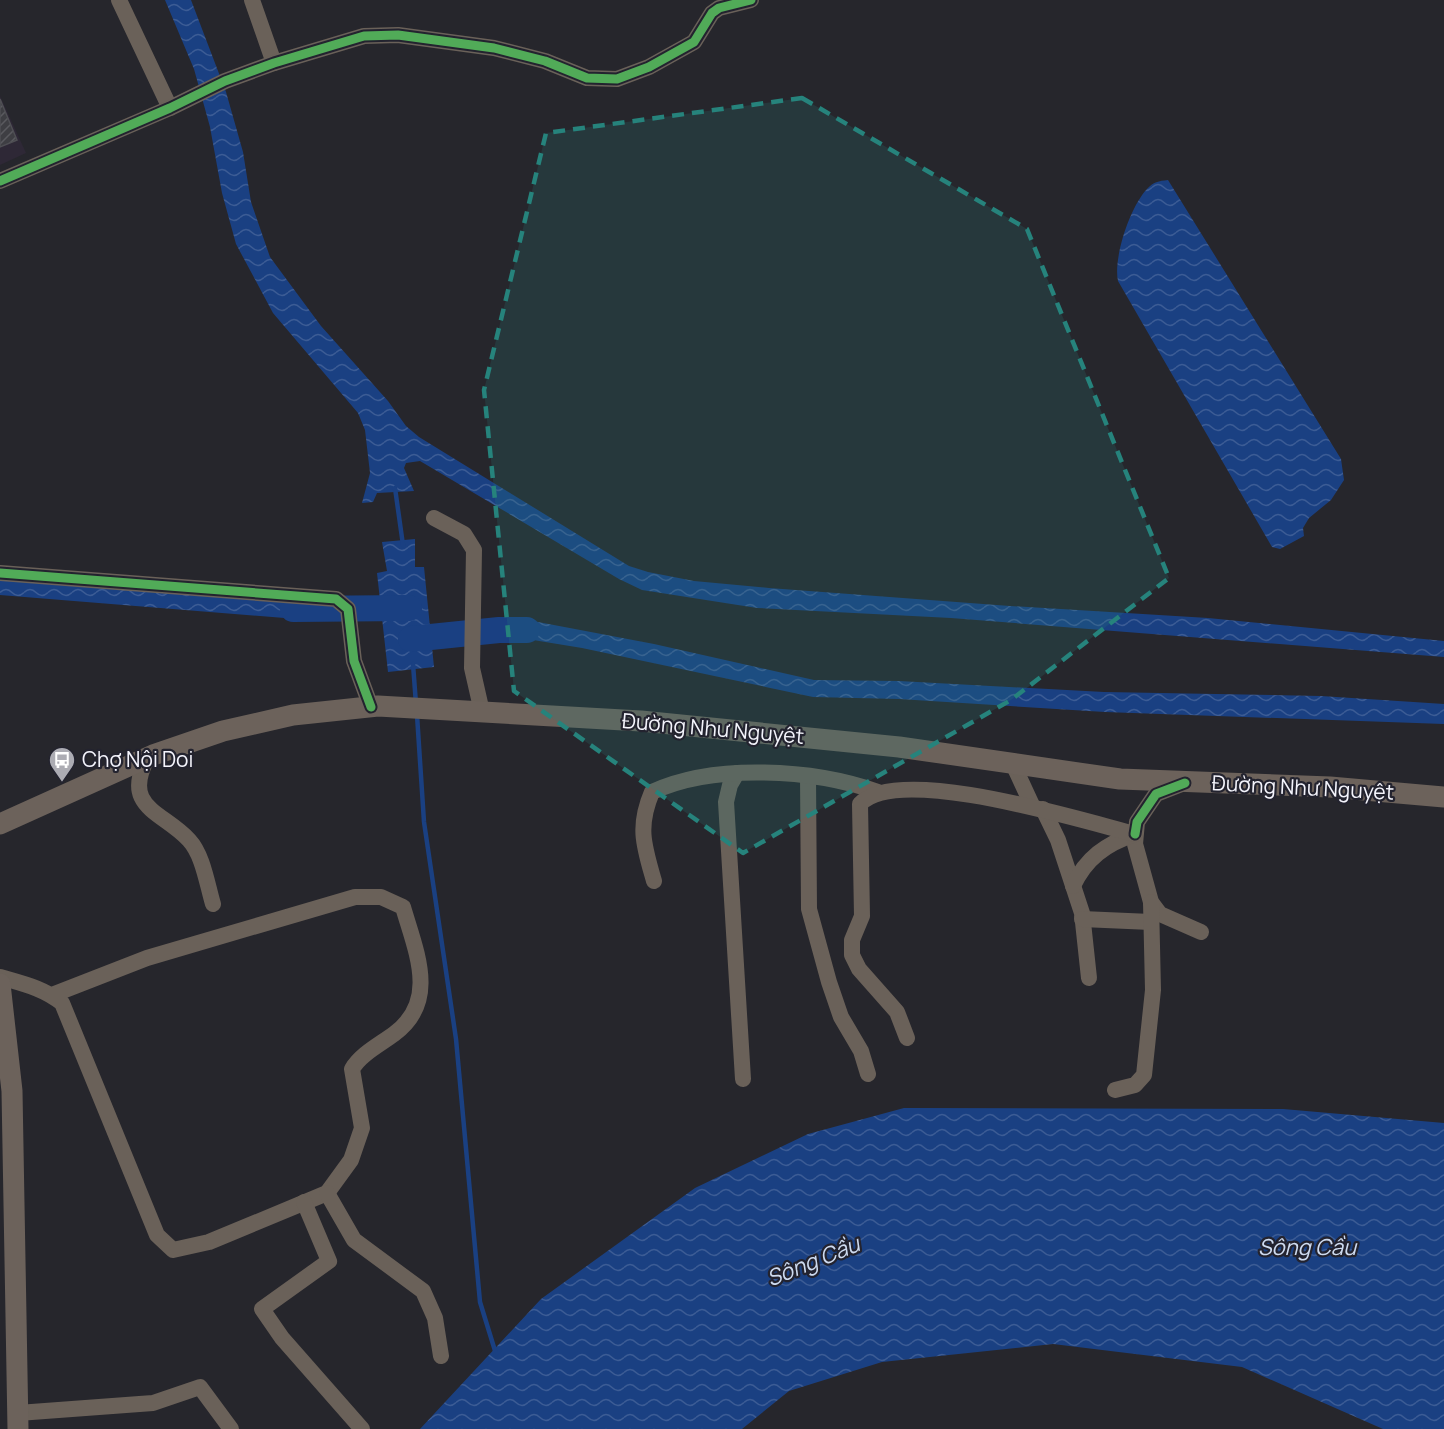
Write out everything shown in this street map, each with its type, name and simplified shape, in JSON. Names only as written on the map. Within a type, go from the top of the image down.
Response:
[{"type":"main road","name":"Đường Như Nguyệt","points":[[0,824],[148,757],[223,730],[293,715],[371,707],[641,721],[899,747],[1109,778],[1185,783],[1330,787],[1444,797]]},
{"type":"main road","points":[[0,984],[12,1092],[18,1421]]},
{"type":"main road","points":[[0,1133],[12,1092]]},
{"type":"street","points":[[119,0],[170,108]]},
{"type":"street","points":[[252,0],[274,63]]},
{"type":"street","points":[[0,181],[170,108],[194,94],[225,81],[274,63],[364,36],[390,34],[494,48],[545,61],[587,78],[617,79],[649,67],[694,42],[712,13],[719,8],[751,0]]},
{"type":"street","points":[[434,518],[465,534],[474,550],[472,668],[482,712]]},
{"type":"street","points":[[0,573],[336,599],[348,609],[354,661],[371,707]]},
{"type":"street","points":[[148,757],[140,782],[141,796],[159,819],[188,839],[196,850],[213,904]]},
{"type":"street","points":[[1013,764],[1058,840],[1082,919],[1089,978]]},
{"type":"street","points":[[654,881],[643,832],[643,813],[652,792],[691,777],[737,773],[851,782],[878,792]]},
{"type":"street","points":[[737,773],[730,784],[726,802],[743,1079]]},
{"type":"street","points":[[808,777],[809,909],[828,982],[841,1017],[861,1051],[868,1074]]},
{"type":"street","points":[[1115,1090],[1135,1084],[1144,1075],[1153,990],[1151,902],[1138,865],[1135,834],[1137,822],[1156,794],[1185,783]]},
{"type":"street","points":[[907,1038],[897,1012],[859,969],[852,955],[852,939],[862,916],[860,804],[868,796],[878,792],[905,790],[959,793],[1037,807],[1135,834]]},
{"type":"street","points":[[1073,886],[1084,866],[1104,847],[1135,834]]},
{"type":"street","points":[[0,977],[45,990],[52,996],[62,1003],[158,1235],[173,1250],[209,1242],[327,1192],[351,1160],[362,1128],[352,1069],[358,1059],[401,1029],[416,1010],[422,994],[418,963],[403,908],[395,901],[381,897],[355,897],[147,958],[52,996]]},
{"type":"street","points":[[1151,902],[1161,914],[1201,932]]},
{"type":"street","points":[[1082,919],[1151,922]]},
{"type":"street","points":[[327,1192],[354,1240],[423,1291],[435,1318],[441,1356]]},
{"type":"street","points":[[304,1202],[329,1261],[262,1309],[282,1338],[362,1429]]},
{"type":"street","points":[[18,1421],[153,1403],[200,1388],[231,1429]]},
{"type":"highlighted area","points":[[802,98],[1027,229],[1169,578],[1011,700],[743,853],[514,691],[484,390],[546,133]]},
{"type":"shaded area","points":[[0,96],[26,153],[0,165]]},
{"type":"water","points":[[165,0],[191,0],[226,92],[243,152],[251,202],[270,257],[321,326],[388,401],[406,426],[419,437],[629,566],[694,581],[769,588],[1208,618],[1444,641],[1444,657],[951,618],[757,608],[642,590],[619,579],[420,461],[406,463],[404,468],[414,491],[377,493],[373,502],[362,503],[370,473],[365,430],[358,413],[273,313],[236,244],[222,193],[210,127],[194,69]]},
{"type":"water","points":[[1168,180],[1341,459],[1344,480],[1331,500],[1309,518],[1303,528],[1304,536],[1280,549],[1272,547],[1118,281],[1120,247],[1129,220],[1149,187],[1156,182]]},
{"type":"water","points":[[415,539],[415,567],[424,567],[434,667],[388,672],[377,573],[387,571],[382,542]]},
{"type":"water","points":[[0,578],[324,603],[328,612],[326,618],[297,619],[0,595]]},
{"type":"water","points":[[517,618],[654,644],[814,680],[899,681],[1104,692],[1321,696],[1444,704],[1444,724],[1105,712],[899,699],[813,697],[582,648],[527,639],[494,643],[492,620]]},
{"type":"water","name":"Sông Cầu","points":[[904,1108],[1283,1109],[1444,1123],[1444,1429],[1383,1429],[1242,1367],[1053,1344],[882,1362],[789,1391],[742,1429],[420,1429],[541,1299],[695,1188],[808,1134]]},
{"type":"building","points":[[0,99],[17,140],[0,147]]},
{"type":"waterway","points":[[395,488],[403,545]]},
{"type":"waterway","points":[[293,609],[409,608]]},
{"type":"waterway","points":[[411,639],[499,630],[527,630]]},
{"type":"waterway","points":[[413,664],[416,704]]},
{"type":"waterway","points":[[417,715],[424,822],[456,1039],[480,1302],[496,1354]]},
{"type":"cycle path","points":[[0,181],[170,108],[225,81],[274,63],[364,36],[398,35],[494,48],[545,61],[587,78],[617,79],[649,67],[694,42],[712,13],[719,8],[751,0]]},
{"type":"cycle path","points":[[0,573],[336,599],[348,609],[354,661],[371,707]]},
{"type":"cycle path","points":[[1135,834],[1137,822],[1156,794],[1185,783]]},
{"type":"place","name":"Chợ Nội Doi","points":[[62,783]]}]
